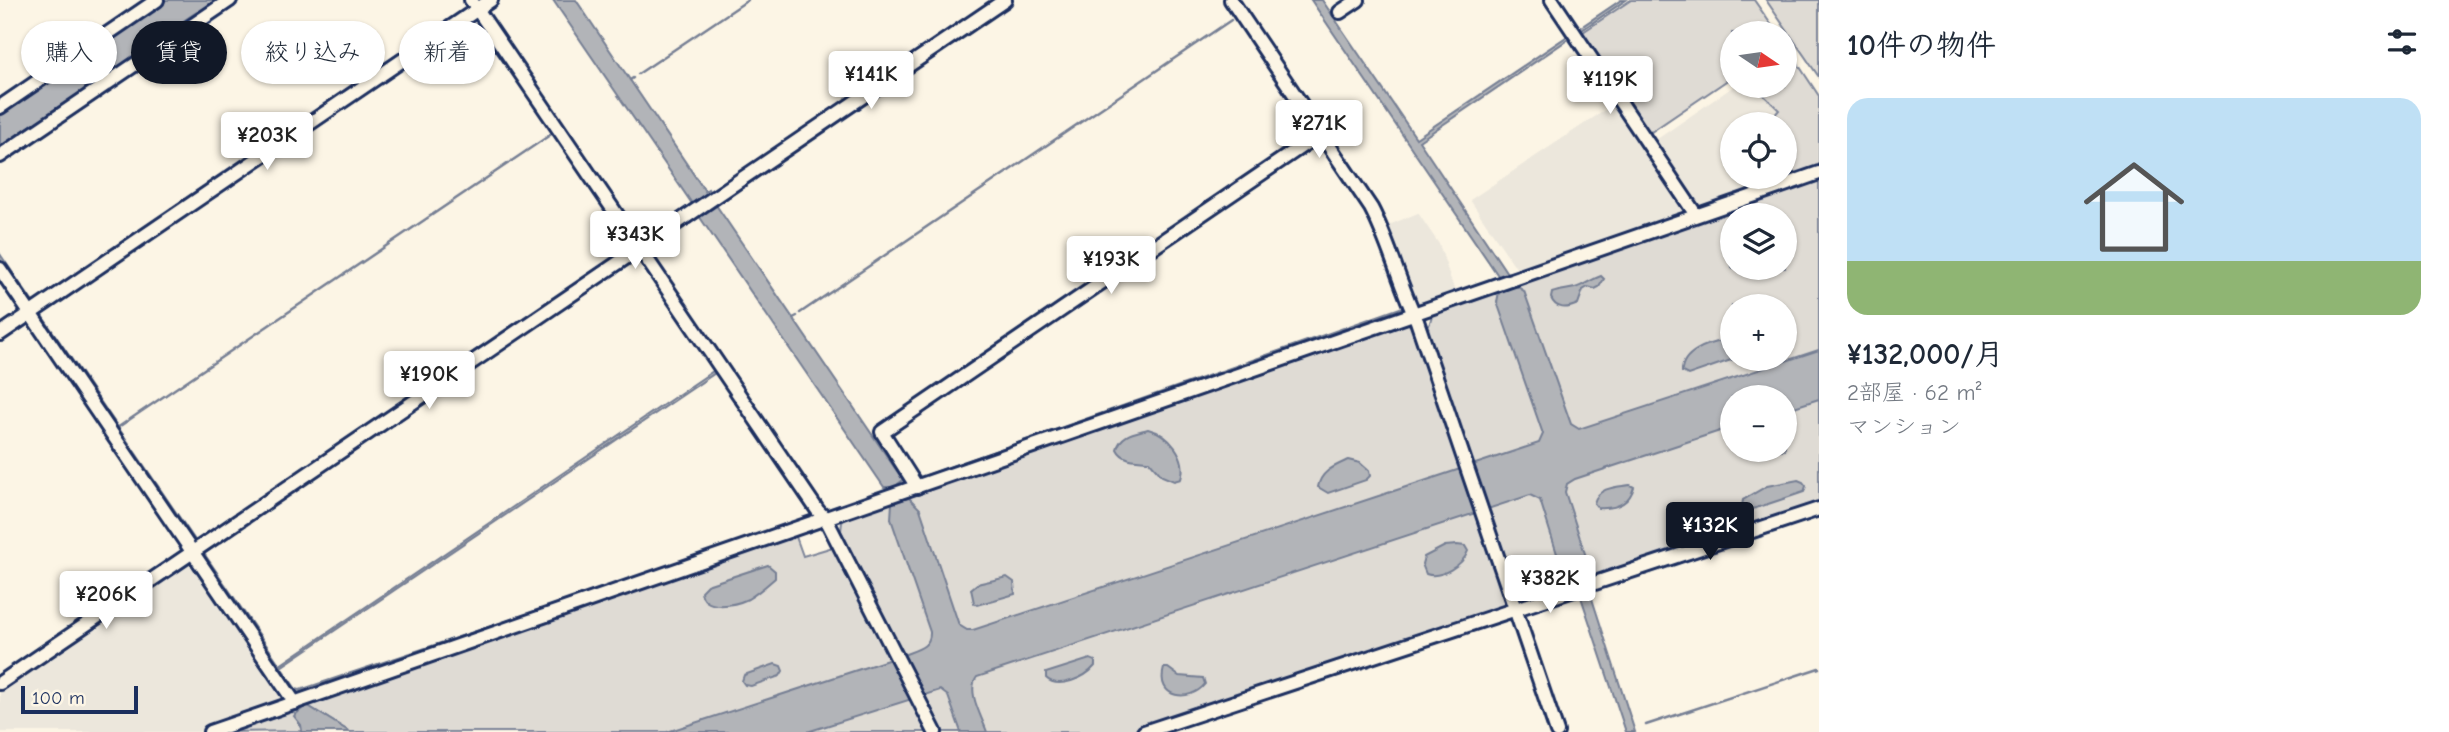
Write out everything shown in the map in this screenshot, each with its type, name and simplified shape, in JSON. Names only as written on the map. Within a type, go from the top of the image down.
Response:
[{"type":"street","points":[[0,107],[157,0]]},
{"type":"street","points":[[0,156],[230,0]]},
{"type":"street","points":[[0,334],[474,5],[491,0]]},
{"type":"street","points":[[0,683],[1004,0]]},
{"type":"street","points":[[1231,0],[1371,208],[1382,229],[1462,450],[1557,732]]},
{"type":"street","points":[[1340,12],[1358,0]]},
{"type":"street","points":[[1552,0],[1696,215]]},
{"type":"street","points":[[474,5],[826,519],[935,732]]},
{"type":"street","points":[[917,487],[882,432],[1321,133]]},
{"type":"street","points":[[211,732],[1819,173]]},
{"type":"street","points":[[0,269],[35,311],[197,549],[295,703]]},
{"type":"street","points":[[1144,732],[1819,509]]},
{"type":"shaded area","points":[[164,0],[225,0],[203,15],[197,12],[183,21],[133,21]]},
{"type":"shaded area","points":[[553,0],[576,0],[705,191],[708,189],[710,193],[703,198],[709,208],[716,205],[903,480],[898,487],[884,487],[699,216],[705,211],[699,201],[693,205]]},
{"type":"shaded area","points":[[1311,0],[1322,0],[1416,138],[1621,0],[1626,0],[1419,141],[1507,273],[1518,270],[1499,277]]},
{"type":"shaded area","points":[[1631,0],[1754,0],[1769,21],[1720,21],[1720,85],[1648,134],[1580,34]]},
{"type":"shaded area","points":[[1766,0],[1819,0],[1819,77],[1797,45],[1797,21],[1780,21]]},
{"type":"shaded area","points":[[131,23],[131,58],[117,68],[117,32]]},
{"type":"shaded area","points":[[1797,63],[1819,96],[1819,169],[1797,176],[1797,112],[1777,112],[1779,110],[1766,98],[1797,98]]},
{"type":"shaded area","points":[[41,84],[93,84],[51,112],[50,116],[16,136],[0,153],[0,112]]},
{"type":"shaded area","points":[[1720,96],[1720,98],[1766,98],[1779,110],[1720,112],[1720,189],[1759,189],[1698,210],[1653,142]]},
{"type":"shaded area","points":[[1617,102],[1687,207],[1684,213],[1519,272],[1470,200]]},
{"type":"shaded area","points":[[1819,179],[1819,506],[1526,602],[1518,598],[1492,524],[1508,600],[1503,611],[1136,732],[350,732],[305,704],[795,534],[803,556],[833,547],[885,649],[898,644],[841,531],[842,522],[848,517],[1406,322],[1413,328],[1458,455],[1468,452],[1428,329],[1433,312],[1720,213],[1720,280],[1797,280],[1797,203],[1749,203],[1797,189],[1797,187]]},
{"type":"shaded area","points":[[1418,213],[1439,244],[1456,295],[1416,306],[1389,225]]},
{"type":"shaded area","points":[[0,254],[280,665],[716,369],[718,371],[281,667],[296,689],[300,690],[593,592],[301,693],[300,697],[299,694],[295,695],[0,260]]},
{"type":"shaded area","points":[[1601,276],[1604,279],[1599,287],[1583,290],[1578,304],[1562,307],[1556,305],[1551,298],[1552,293],[1578,287]]},
{"type":"shaded area","points":[[1516,286],[1524,291],[1571,424],[1579,429],[1755,371],[1797,371],[1797,357],[1819,350],[1819,399],[1797,406],[1797,385],[1720,385],[1720,431],[1575,479],[1567,484],[1565,492],[1590,569],[1585,577],[1635,732],[1626,732],[1580,594],[1574,580],[1564,576],[1540,500],[1530,495],[977,677],[973,689],[974,697],[987,732],[961,732],[948,696],[940,690],[807,732],[667,732],[903,655],[928,642],[930,632],[891,519],[892,503],[909,498],[920,509],[959,625],[973,630],[1539,443],[1543,434],[1497,302],[1499,292]]},
{"type":"shaded area","points":[[1720,341],[1720,364],[1688,375],[1682,372],[1686,359],[1691,354]]},
{"type":"shaded area","points":[[1148,429],[1163,436],[1175,448],[1182,463],[1181,479],[1174,481],[1162,476],[1149,461],[1127,458],[1117,449],[1125,437]]},
{"type":"shaded area","points":[[1348,460],[1360,463],[1369,471],[1370,476],[1366,480],[1328,493],[1318,487],[1325,473]]},
{"type":"shaded area","points":[[1798,480],[1806,486],[1804,492],[1744,510],[1743,500],[1767,486]]},
{"type":"shaded area","points":[[1630,485],[1634,487],[1632,493],[1620,505],[1598,508],[1594,503],[1603,491]]},
{"type":"shaded area","points":[[1445,546],[1465,546],[1468,551],[1461,561],[1445,573],[1426,574],[1422,564],[1424,557]]},
{"type":"shaded area","points":[[191,556],[287,698],[286,702],[200,732],[0,732],[0,686]]},
{"type":"shaded area","points":[[768,565],[775,571],[775,578],[748,599],[720,605],[707,602],[703,598],[701,591],[707,585]]},
{"type":"shaded area","points":[[1007,577],[1014,582],[1015,594],[977,605],[974,603],[971,589],[977,584]]},
{"type":"shaded area","points":[[1090,659],[1095,661],[1095,666],[1085,675],[1064,683],[1046,678],[1046,673]]},
{"type":"shaded area","points":[[775,664],[781,666],[783,671],[780,676],[751,686],[742,681],[744,675]]},
{"type":"shaded area","points":[[1164,668],[1179,676],[1203,678],[1205,684],[1191,694],[1176,695],[1164,686]]},
{"type":"shaded area","points":[[304,704],[350,732],[300,732],[301,725],[294,716]]},
{"type":"shaded area","points":[[291,711],[302,731],[230,732]]},
{"type":"waterway","points":[[638,74],[748,0]]},
{"type":"waterway","points":[[800,313],[1231,20]]},
{"type":"waterway","points":[[117,428],[553,133]]},
{"type":"waterway","points":[[916,479],[1401,308]]},
{"type":"waterway","points":[[793,318],[797,316]]},
{"type":"waterway","points":[[1646,725],[1819,668]]}]
